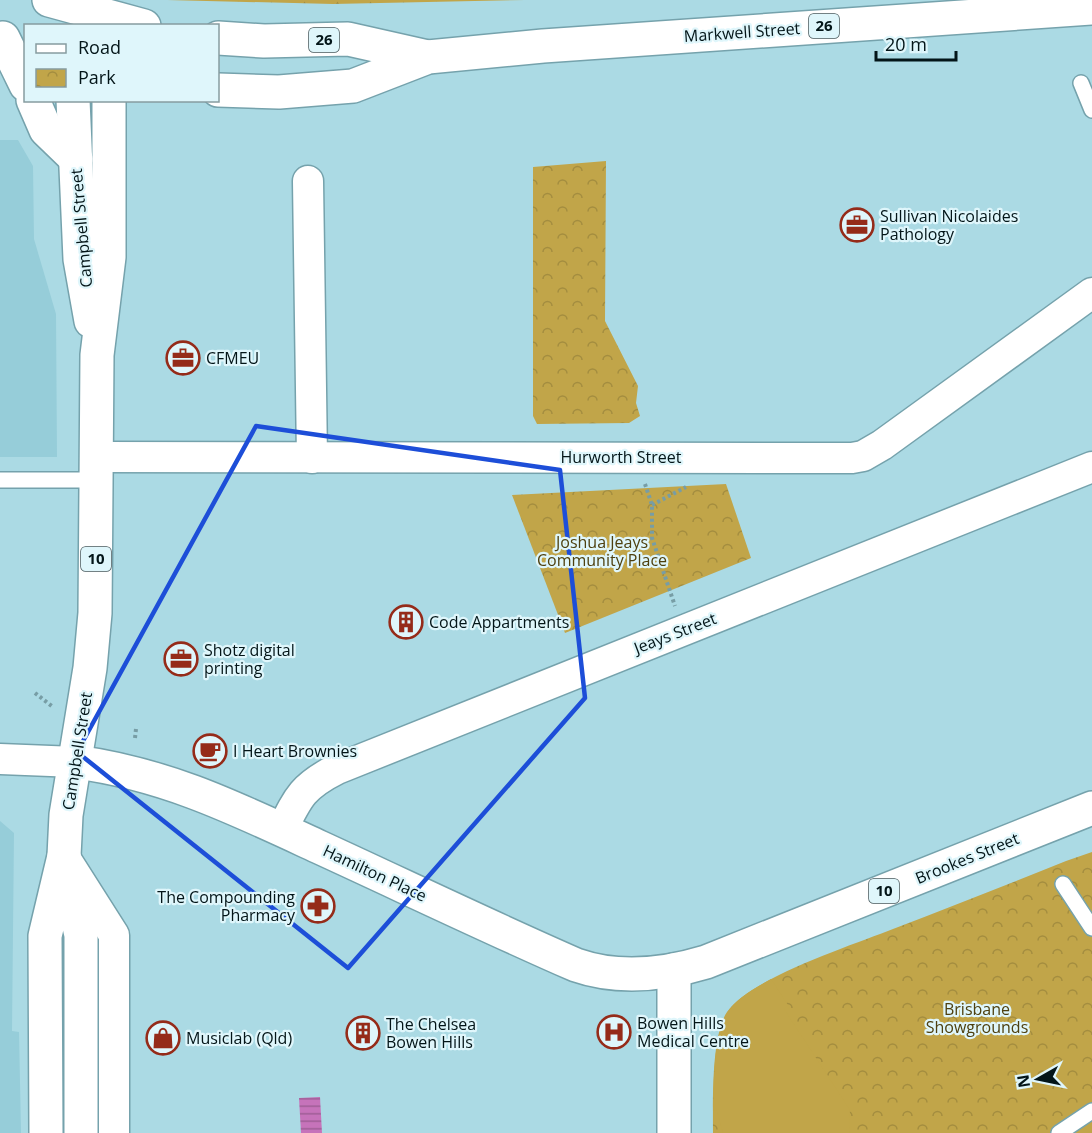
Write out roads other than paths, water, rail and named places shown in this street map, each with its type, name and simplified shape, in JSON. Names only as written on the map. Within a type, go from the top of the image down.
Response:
[{"type":"main road","points":[[64,8],[108,14],[138,24]]},
{"type":"main road","name":"Markwell Street","points":[[219,90],[279,92],[353,87],[428,57],[677,36],[1092,8]]},
{"type":"main road","name":"Markwell Street","points":[[219,38],[348,39],[428,57]]},
{"type":"main road","points":[[9,40],[24,80]]},
{"type":"main road","points":[[34,102],[46,130],[76,159]]},
{"type":"main road","name":"Campbell Street","points":[[73,102],[80,259],[97,355]]},
{"type":"main road","name":"Campbell Street","points":[[64,856],[66,814],[76,762],[94,631],[97,355],[109,257],[109,102]]},
{"type":"main road","name":"Hamilton Place","points":[[76,762],[121,770],[181,786],[582,967],[625,975],[674,970]]},
{"type":"main road","name":"Brookes Street","points":[[674,970],[706,962],[1092,808]]},
{"type":"main road","points":[[46,1133],[45,936],[64,856]]},
{"type":"main road","points":[[64,856],[81,935],[81,1133]]},
{"type":"main road","points":[[674,970],[675,1133]]},
{"type":"street","points":[[308,181],[312,458]]},
{"type":"street","name":"Hurworth Street","points":[[97,469],[312,458],[638,456],[852,458],[863,456],[882,445],[1092,293]]},
{"type":"street","name":"Jeays Street","points":[[282,830],[303,791],[314,781],[337,768],[1092,467]]},
{"type":"street","points":[[0,759],[76,762]]},
{"type":"street","points":[[64,856],[114,934],[114,1133]]},
{"type":"lane","points":[[1081,83],[1092,110]]},
{"type":"lane","points":[[0,480],[97,469]]},
{"type":"lane","points":[[1063,884],[1092,928]]},
{"type":"lane","points":[[1059,1133],[1092,1111]]},
{"type":"place","name":"Sullivan Nicolaides Pathology","points":[[857,225]]},
{"type":"place","name":"CFMEU","points":[[183,358]]},
{"type":"place","name":"Code Appartments","points":[[406,622]]},
{"type":"place","name":"Shotz digital printing","points":[[181,659]]},
{"type":"place","name":"I Heart Brownies","points":[[210,751]]},
{"type":"place","name":"The Compounding Pharmacy","points":[[318,906]]},
{"type":"place","name":"Bowen Hills Medical Centre","points":[[614,1032]]},
{"type":"place","name":"The Chelsea Bowen Hills","points":[[363,1033]]},
{"type":"place","name":"Musiclab (Qld)","points":[[163,1038]]},
{"type":"park label","name":"Joshua Jeays Community Place","points":[[602,551]]},
{"type":"park label","name":"Brisbane Showgrounds","points":[[977,1018]]}]
